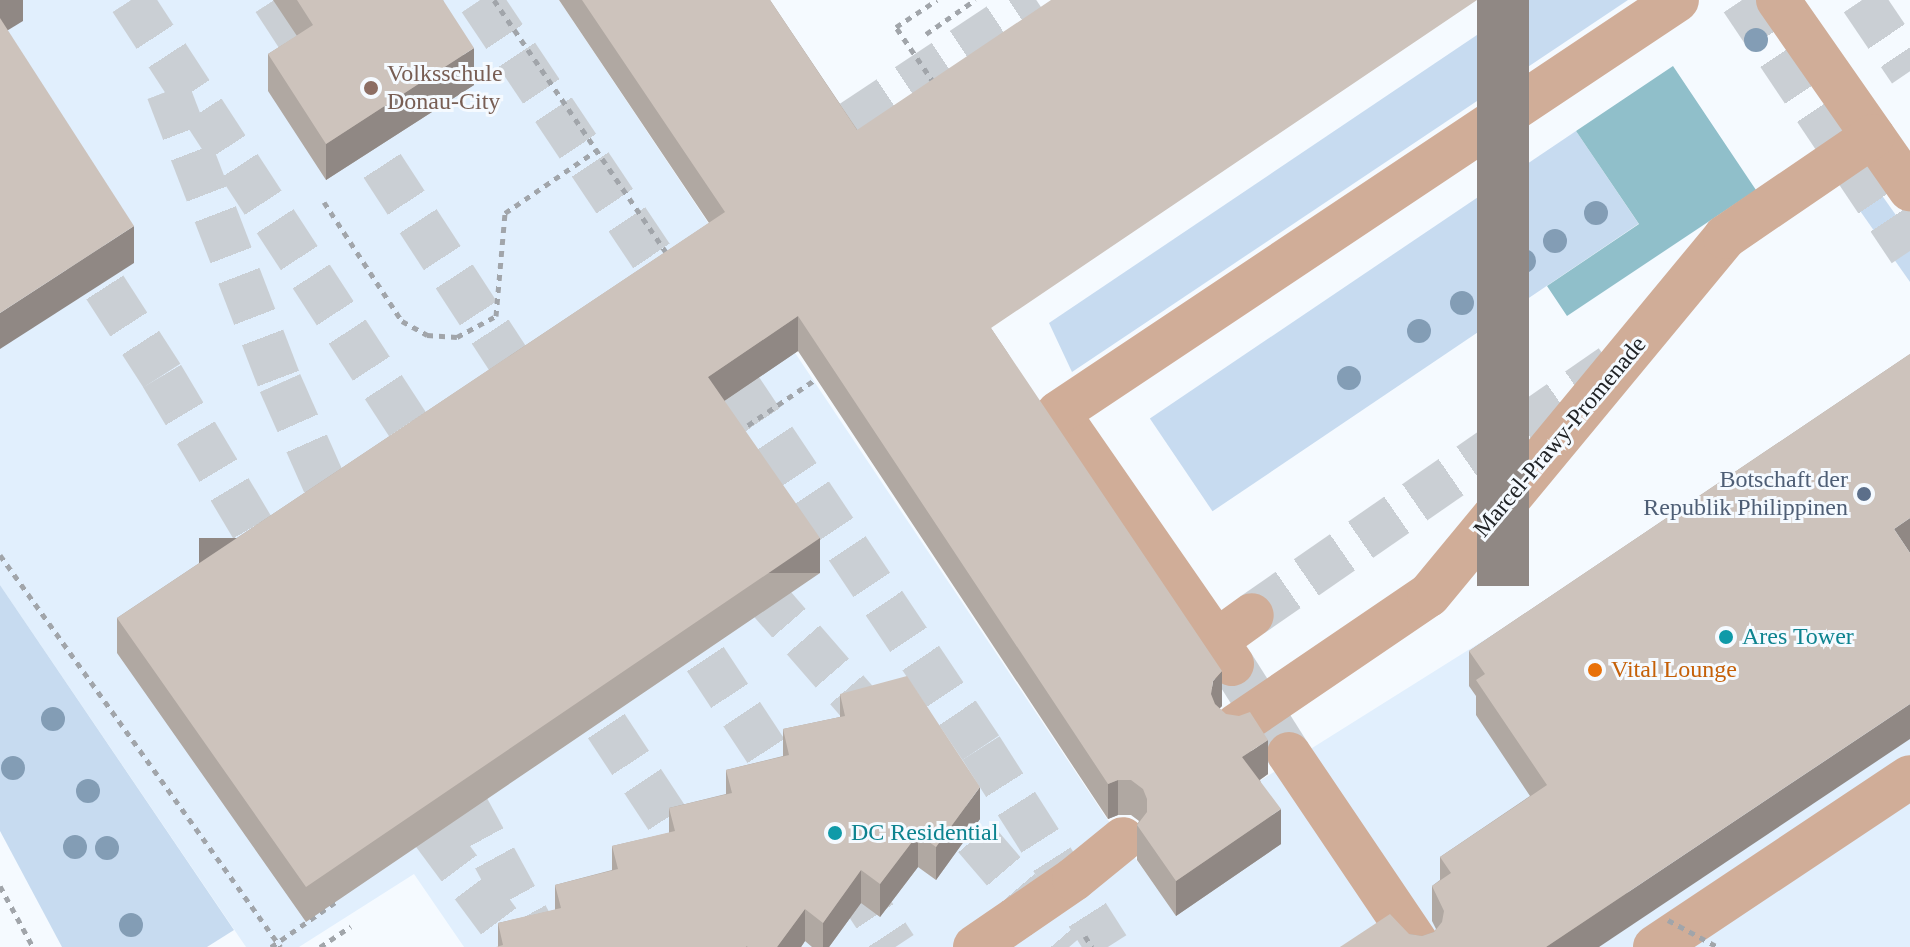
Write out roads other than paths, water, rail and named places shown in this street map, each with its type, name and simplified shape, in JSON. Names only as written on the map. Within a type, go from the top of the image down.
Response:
[{"type":"street","points":[[1252,615],[1224,652],[1049,409],[1677,0]]},
{"type":"street","points":[[1778,0],[1910,189]]},
{"type":"street","name":"Marcel-Prawy-Promenade","points":[[1236,726],[1429,595],[1725,237],[1873,136]]},
{"type":"street","points":[[1289,754],[1419,947]]},
{"type":"street","points":[[1662,933],[1910,777]]},
{"type":"street","points":[[975,947],[1074,879],[1123,839]]},
{"type":"tunnel","points":[[131,0],[440,474]]},
{"type":"tunnel","points":[[274,0],[539,407]]},
{"type":"tunnel","points":[[480,0],[981,748],[1108,947]]},
{"type":"tunnel","points":[[889,177],[852,122],[1036,0]]},
{"type":"tunnel","points":[[1742,0],[1910,251]]},
{"type":"tunnel","points":[[1862,0],[1910,71]]},
{"type":"tunnel","points":[[168,91],[280,383],[347,535]]},
{"type":"tunnel","points":[[69,232],[162,376],[283,579]]},
{"type":"tunnel","points":[[1252,615],[1611,366]]},
{"type":"tunnel","points":[[732,565],[760,590],[887,736]]},
{"type":"tunnel","points":[[669,604],[895,947]]},
{"type":"tunnel","points":[[1232,664],[1289,754]]},
{"type":"tunnel","points":[[570,671],[752,947]]},
{"type":"tunnel","points":[[444,756],[463,800],[543,947]]},
{"type":"tunnel","points":[[403,783],[433,833],[517,946]]},
{"type":"tunnel","points":[[932,788],[1069,947]]},
{"type":"place","name":"Volksschule Donau-City","points":[[371,88]]},
{"type":"place","name":"Botschaft der Republik Philippinen","points":[[1864,494]]},
{"type":"place","name":"Ares Tower","points":[[1726,637]]},
{"type":"place","name":"Vital Lounge","points":[[1595,670]]},
{"type":"place","name":"DC Residential","points":[[835,833]]}]
